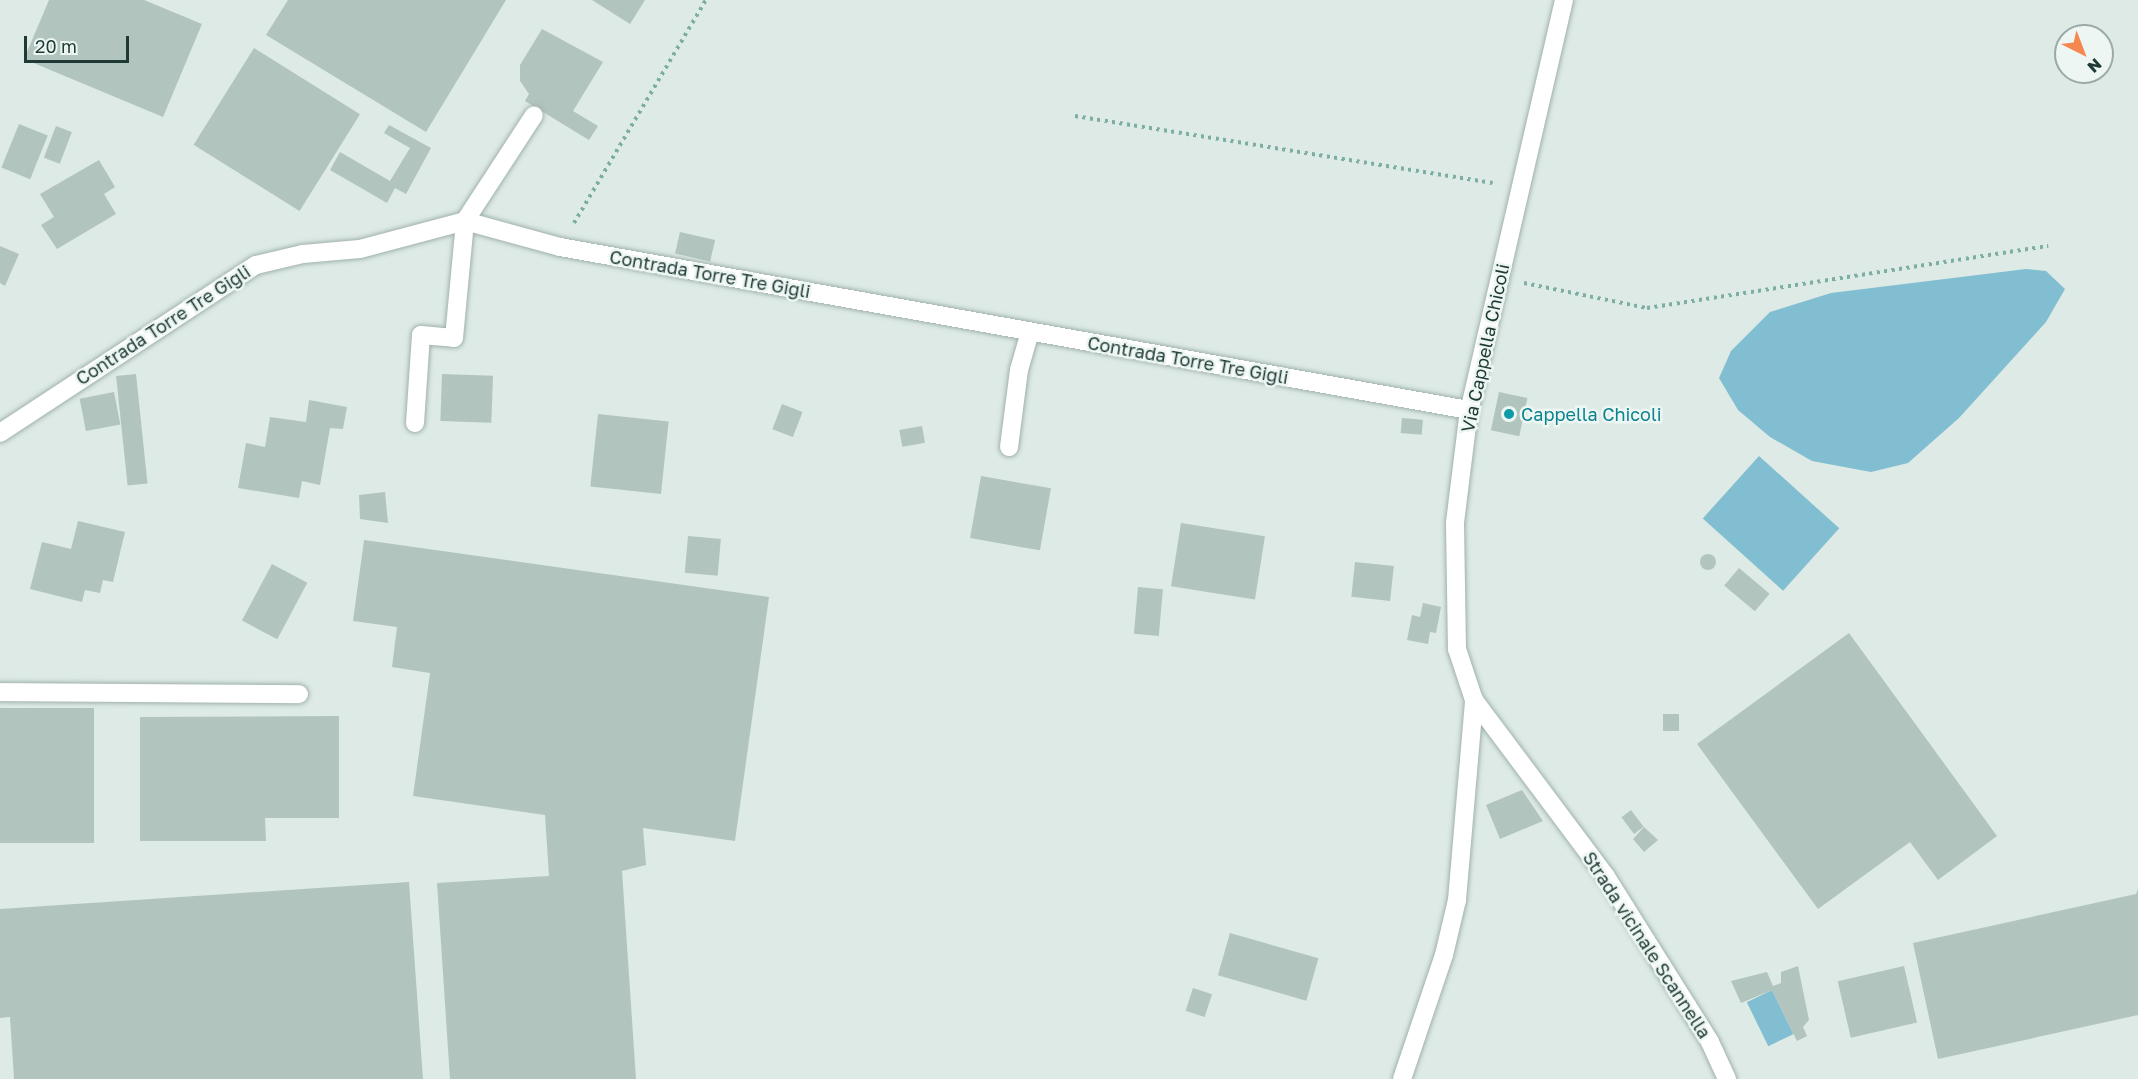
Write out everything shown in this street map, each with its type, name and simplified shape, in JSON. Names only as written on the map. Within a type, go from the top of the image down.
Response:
[{"type":"street","name":"Via Cappella Chicoli","points":[[1474,700],[1457,649],[1455,523],[1469,410],[1564,0]]},
{"type":"street","points":[[415,423],[421,335],[454,338],[465,221],[534,115]]},
{"type":"street","name":"Contrada Torre Tre Gigli","points":[[0,433],[256,264],[303,254],[360,249],[465,221],[560,247],[1469,410]]},
{"type":"street","points":[[1009,447],[1019,370],[1030,332]]},
{"type":"street","points":[[0,692],[299,694]]},
{"type":"street","points":[[1402,1079],[1444,955],[1457,900],[1474,700]]},
{"type":"street","name":"Strada vicinale Scannella","points":[[1474,700],[1605,875],[1710,1042],[1727,1079]]},
{"type":"path","points":[[560,247],[706,0]]},
{"type":"path","points":[[1075,116],[1521,188]]},
{"type":"path","points":[[1500,278],[1647,308],[2048,246]]},
{"type":"water","points":[[2026,269],[2046,271],[2065,289],[2046,322],[1959,418],[1908,463],[1871,472],[1812,461],[1770,437],[1738,410],[1719,378],[1731,351],[1770,312],[1831,293]]},
{"type":"water","points":[[1759,456],[1839,528],[1783,591],[1703,518]]},
{"type":"water","points":[[1772,990],[1793,1034],[1768,1046],[1747,1002]]},
{"type":"building","points":[[49,0],[144,0],[202,24],[163,117],[24,59]]},
{"type":"building","points":[[288,0],[506,0],[426,132],[266,35]]},
{"type":"building","points":[[592,0],[645,0],[630,24]]},
{"type":"building","points":[[542,29],[603,62],[573,111],[598,126],[589,140],[525,101],[529,94],[520,81],[520,65]]},
{"type":"building","points":[[254,48],[360,114],[300,211],[194,145]]},
{"type":"building","points":[[19,124],[48,136],[30,179],[1,168]]},
{"type":"building","points":[[389,125],[431,148],[406,194],[395,188],[387,203],[330,170],[340,152],[390,181],[410,148],[384,133]]},
{"type":"building","points":[[56,126],[72,132],[60,164],[44,158]]},
{"type":"building","points":[[99,160],[115,187],[104,194],[116,214],[57,249],[41,225],[54,217],[40,194]]},
{"type":"building","points":[[680,232],[715,240],[710,262],[675,253]]},
{"type":"building","points":[[0,246],[19,254],[5,286],[0,283]]},
{"type":"building","points":[[136,374],[147,483],[128,485],[116,376]]},
{"type":"building","points":[[442,374],[493,376],[491,423],[440,421]]},
{"type":"building","points":[[114,392],[120,424],[86,431],[80,399]]},
{"type":"building","name":"Cappella Chicoli","points":[[1499,392],[1527,398],[1519,436],[1491,430]]},
{"type":"building","points":[[309,400],[347,407],[343,429],[330,428],[320,485],[302,481],[299,498],[238,488],[246,443],[265,447],[270,417],[306,422]]},
{"type":"building","points":[[782,404],[803,412],[793,437],[772,429]]},
{"type":"building","points":[[598,414],[669,421],[661,494],[590,487]]},
{"type":"building","points":[[1402,418],[1423,420],[1422,435],[1401,433]]},
{"type":"building","points":[[922,426],[925,443],[902,447],[899,430]]},
{"type":"building","points":[[981,476],[1051,488],[1040,550],[970,538]]},
{"type":"building","points":[[385,492],[388,523],[360,519],[359,495]]},
{"type":"building","points":[[78,521],[125,532],[113,582],[103,580],[100,593],[85,590],[82,602],[30,589],[42,542],[71,549]]},
{"type":"building","points":[[1181,523],[1265,536],[1255,600],[1171,586]]},
{"type":"building","points":[[688,536],[721,539],[718,576],[685,573]]},
{"type":"building","points":[[364,540],[769,597],[735,841],[643,828],[646,865],[622,871],[636,1079],[450,1079],[437,883],[549,876],[545,815],[413,796],[430,673],[392,667],[397,627],[353,621]]},
{"type":"building","points":[[1708,554],[1716,562],[1708,570],[1700,562]]},
{"type":"building","points":[[1355,562],[1394,566],[1390,601],[1351,597]]},
{"type":"building","points":[[272,564],[307,583],[277,639],[242,621]]},
{"type":"building","points":[[1739,568],[1770,594],[1755,611],[1724,586]]},
{"type":"building","points":[[1138,587],[1163,589],[1159,636],[1134,634]]},
{"type":"building","points":[[1423,603],[1441,607],[1436,633],[1430,632],[1428,644],[1407,640],[1412,615],[1420,617]]},
{"type":"building","points":[[1849,633],[1997,836],[1938,880],[1910,842],[1818,909],[1697,744]]},
{"type":"building","points":[[0,708],[94,708],[94,843],[0,843]]},
{"type":"building","points":[[1663,714],[1679,714],[1679,731],[1663,731]]},
{"type":"building","points":[[339,716],[339,818],[265,818],[266,841],[140,841],[140,717]]},
{"type":"building","points":[[1522,790],[1543,821],[1500,839],[1486,805]]},
{"type":"building","points":[[1631,810],[1644,827],[1634,834],[1621,817]]},
{"type":"building","points":[[1644,827],[1658,840],[1644,852],[1633,839]]},
{"type":"building","points":[[409,882],[423,1079],[14,1079],[10,1017],[0,1018],[0,909]]},
{"type":"building","points":[[2138,889],[2138,1015],[1938,1059],[1913,943],[2136,894]]},
{"type":"building","points":[[1230,933],[1318,958],[1306,1001],[1218,975]]},
{"type":"building","points":[[1798,966],[1809,1020],[1803,1027],[1807,1036],[1797,1041],[1772,990],[1741,1003],[1731,981],[1767,972],[1773,986],[1781,983],[1781,972]]},
{"type":"building","points":[[1904,966],[1917,1023],[1851,1038],[1838,981]]},
{"type":"building","points":[[1193,988],[1212,994],[1205,1017],[1186,1011]]},
{"type":"place","name":"Cappella Chicoli","points":[[1509,414]]}]
